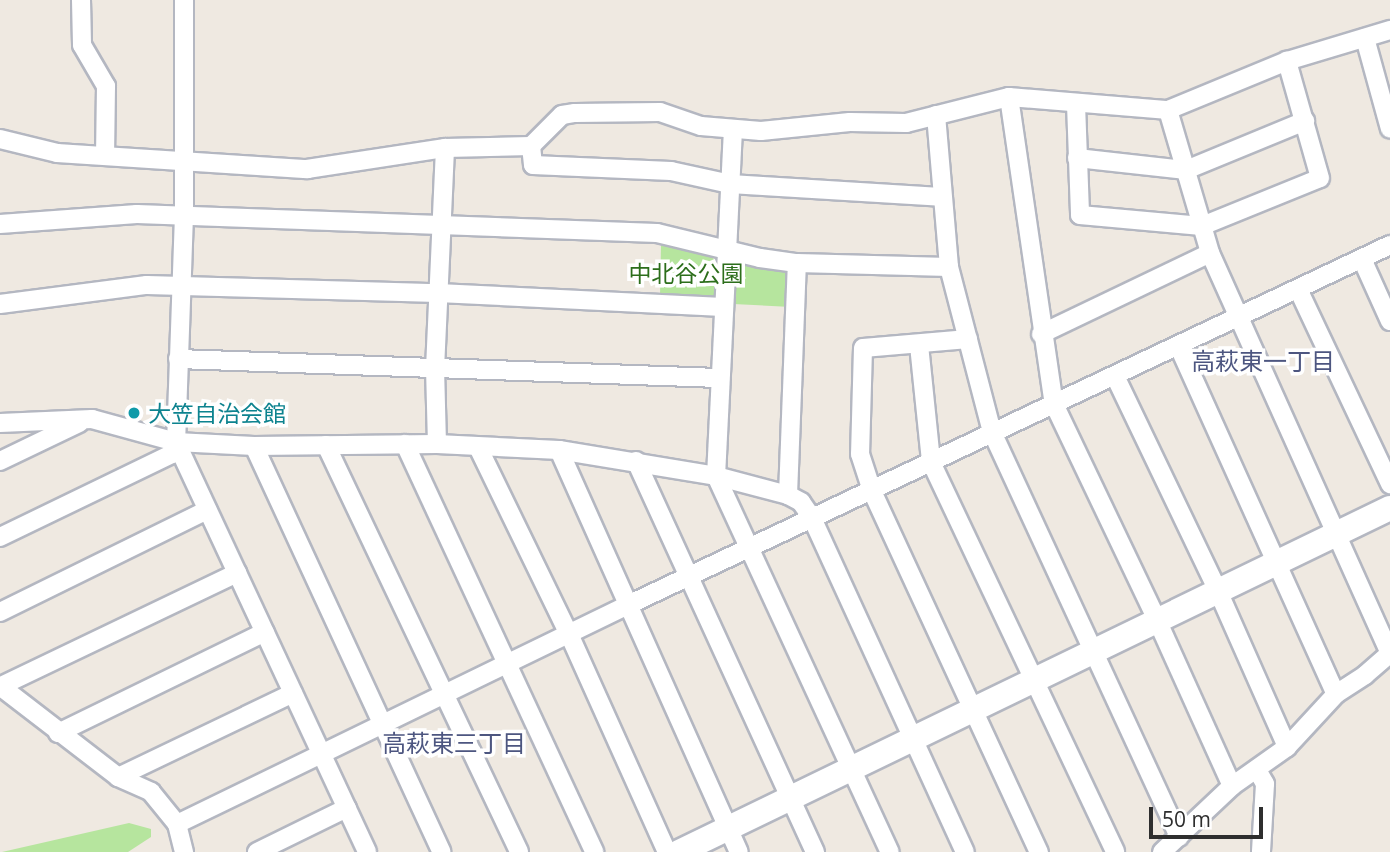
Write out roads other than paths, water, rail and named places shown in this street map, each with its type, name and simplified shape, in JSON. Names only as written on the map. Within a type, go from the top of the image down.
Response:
[{"type":"street","points":[[81,0],[82,45],[106,86],[105,155]]},
{"type":"street","points":[[0,537],[172,454],[176,442],[184,215],[184,0]]},
{"type":"street","points":[[0,139],[57,153],[307,169],[444,148],[531,146],[562,115],[575,113],[660,113],[701,126],[761,131],[850,122],[906,123],[1009,97],[1168,110],[1287,61],[1390,30]]},
{"type":"street","points":[[1365,38],[1390,129]]},
{"type":"street","points":[[1076,104],[1080,215],[1202,226],[1320,178],[1287,61]]},
{"type":"street","points":[[1009,97],[1041,334],[1054,404],[1157,620],[1232,786]]},
{"type":"street","points":[[1162,852],[1232,786],[1287,747],[1336,694],[1365,675],[1390,653],[1237,319],[1210,253],[1168,110]]},
{"type":"street","points":[[936,115],[949,267],[992,432],[1179,836]]},
{"type":"street","points":[[1077,158],[1186,170],[1305,121]]},
{"type":"street","points":[[733,130],[716,476],[890,852]]},
{"type":"street","points":[[531,146],[533,165],[671,171],[730,184],[941,197]]},
{"type":"street","points":[[436,444],[435,369],[444,148]]},
{"type":"street","points":[[0,224],[137,214],[657,233],[760,258],[797,263],[949,267]]},
{"type":"street","points":[[177,824],[628,605],[1390,245]]},
{"type":"street","points":[[1041,334],[1210,253]]},
{"type":"street","points":[[1362,259],[1390,321]]},
{"type":"street","points":[[788,495],[797,263]]},
{"type":"street","points":[[0,304],[147,285],[438,293],[723,307]]},
{"type":"street","points":[[1298,289],[1390,484]]},
{"type":"street","points":[[968,339],[863,348],[860,454],[872,491],[1039,852]]},
{"type":"street","points":[[919,345],[931,462],[1115,852]]},
{"type":"street","points":[[1178,347],[1336,694]]},
{"type":"street","points":[[178,359],[720,378]]},
{"type":"street","points":[[1115,376],[1217,591],[1287,747]]},
{"type":"street","points":[[0,417],[0,423],[92,419],[176,442],[254,446],[436,444],[559,450],[716,476],[788,495],[801,502],[812,518],[965,852]]},
{"type":"street","points":[[0,461],[83,421]]},
{"type":"street","points":[[176,442],[367,852]]},
{"type":"street","points":[[405,444],[594,852]]},
{"type":"street","points":[[326,445],[519,852]]},
{"type":"street","points":[[254,446],[442,852]]},
{"type":"street","points":[[478,447],[569,634],[667,852]]},
{"type":"street","points":[[559,450],[739,852]]},
{"type":"street","points":[[636,461],[815,852]]},
{"type":"street","points":[[679,852],[1390,508]]},
{"type":"street","points":[[0,612],[207,510]]},
{"type":"street","points":[[184,852],[177,824],[150,792],[118,776],[58,733],[0,686],[237,573]]},
{"type":"street","points":[[58,733],[265,632]]},
{"type":"street","points":[[118,776],[293,693]]},
{"type":"street","points":[[1257,770],[1265,784],[1261,852]]},
{"type":"street","points":[[257,852],[347,808]]},
{"type":"place","name":"大笠自治会館","points":[[134,413]]},
{"type":"district","name":"高萩東一丁目","points":[[1263,361]]},
{"type":"district","name":"高萩東三丁目","points":[[454,743]]},
{"type":"park label","name":"中北谷公園","points":[[686,273]]}]
